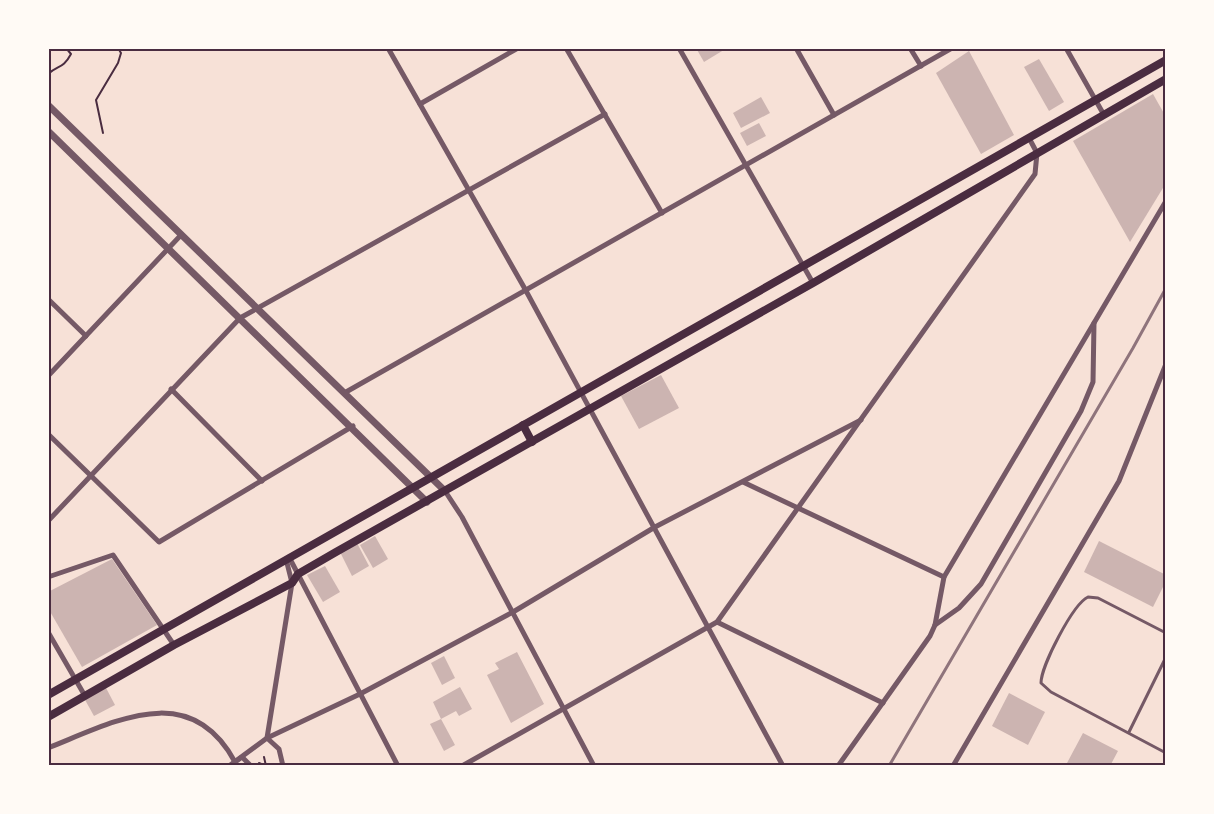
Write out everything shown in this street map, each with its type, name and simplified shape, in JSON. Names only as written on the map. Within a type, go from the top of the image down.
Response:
[{"type":"main road","points":[[48,695],[1166,60]]},
{"type":"main road","points":[[48,717],[174,645],[292,583],[298,574],[813,284],[1166,79]]},
{"type":"main road","points":[[523,425],[532,442]]},
{"type":"street","points":[[388,48],[525,289],[656,527],[783,766]]},
{"type":"street","points":[[420,104],[518,48]]},
{"type":"street","points":[[566,48],[662,213]]},
{"type":"street","points":[[679,48],[813,284]]},
{"type":"street","points":[[796,48],[834,116]]},
{"type":"street","points":[[910,48],[921,66]]},
{"type":"street","points":[[346,392],[952,48]]},
{"type":"street","points":[[1066,48],[1104,115]]},
{"type":"street","points":[[48,105],[446,491],[594,766]]},
{"type":"street","points":[[48,522],[240,318],[604,114]]},
{"type":"street","points":[[48,131],[353,426],[427,502]]},
{"type":"street","points":[[462,766],[717,622],[1035,174],[1037,153],[1029,138]]},
{"type":"street","points":[[935,625],[944,577],[1166,201]]},
{"type":"street","points":[[48,376],[181,235]]},
{"type":"street","points":[[48,299],[86,336]]},
{"type":"street","points":[[838,766],[935,625],[959,608],[981,584],[1081,411],[1093,382],[1094,323]]},
{"type":"street","points":[[953,766],[1119,481],[1166,364]]},
{"type":"street","points":[[171,389],[262,481]]},
{"type":"street","points":[[235,762],[267,738],[360,694],[513,612],[656,527],[864,418]]},
{"type":"street","points":[[48,434],[159,542],[353,426]]},
{"type":"street","points":[[743,482],[944,577]]},
{"type":"street","points":[[48,577],[113,555],[165,628],[174,645]]},
{"type":"street","points":[[288,558],[398,766]]},
{"type":"street","points":[[267,738],[292,583],[288,558]]},
{"type":"street","points":[[717,622],[883,703]]},
{"type":"street","points":[[48,632],[85,696]]},
{"type":"street","points":[[48,748],[124,719],[156,712],[178,713],[197,720],[224,741],[235,762]]},
{"type":"street","points":[[267,738],[279,749],[283,766]]},
{"type":"street","points":[[229,766],[242,757],[254,764]]},
{"type":"lane","points":[[1166,633],[1098,598],[1088,597],[1072,614],[1043,669],[1041,683],[1045,688],[1166,753]]},
{"type":"lane","points":[[1129,732],[1166,657]]},
{"type":"path","points":[[48,49],[59,48]]},
{"type":"path","points":[[48,74],[61,68],[70,57],[71,52],[66,48]]},
{"type":"path","points":[[89,48],[97,48]]},
{"type":"path","points":[[103,133],[96,100],[118,63],[121,53],[118,48]]},
{"type":"path","points":[[254,764],[266,766],[264,757]]},
{"type":"building","points":[[696,48],[727,48],[704,62]]},
{"type":"building","points":[[969,51],[1014,135],[981,154],[936,73]]},
{"type":"building","points":[[1039,59],[1064,102],[1049,111],[1024,67]]},
{"type":"building","points":[[1153,94],[1166,117],[1166,183],[1130,242],[1073,141]]},
{"type":"building","points":[[761,97],[770,113],[741,128],[733,113]]},
{"type":"building","points":[[759,123],[766,136],[747,146],[740,133]]},
{"type":"building","points":[[661,375],[679,408],[639,429],[621,396]]},
{"type":"building","points":[[375,536],[388,559],[373,568],[360,545]]},
{"type":"building","points":[[1099,541],[1166,575],[1166,581],[1153,607],[1084,572]]},
{"type":"building","points":[[357,543],[369,566],[352,576],[340,552]]},
{"type":"building","points":[[112,559],[157,625],[82,667],[48,608],[48,592]]},
{"type":"building","points":[[325,566],[340,592],[323,602],[307,575]]},
{"type":"building","points":[[517,652],[544,704],[511,723],[487,675],[499,669],[495,663]]},
{"type":"building","points":[[444,656],[455,678],[442,685],[431,663]]},
{"type":"building","points":[[105,686],[115,705],[94,716],[84,698]]},
{"type":"building","points":[[460,687],[472,709],[459,716],[456,711],[441,719],[433,702]]},
{"type":"building","points":[[1009,693],[1045,712],[1028,745],[992,726]]},
{"type":"building","points":[[441,719],[455,745],[444,751],[430,724]]},
{"type":"building","points":[[1083,733],[1118,751],[1110,766],[1072,766],[1067,763]]},
{"type":"railway","points":[[889,766],[1166,288]]}]
